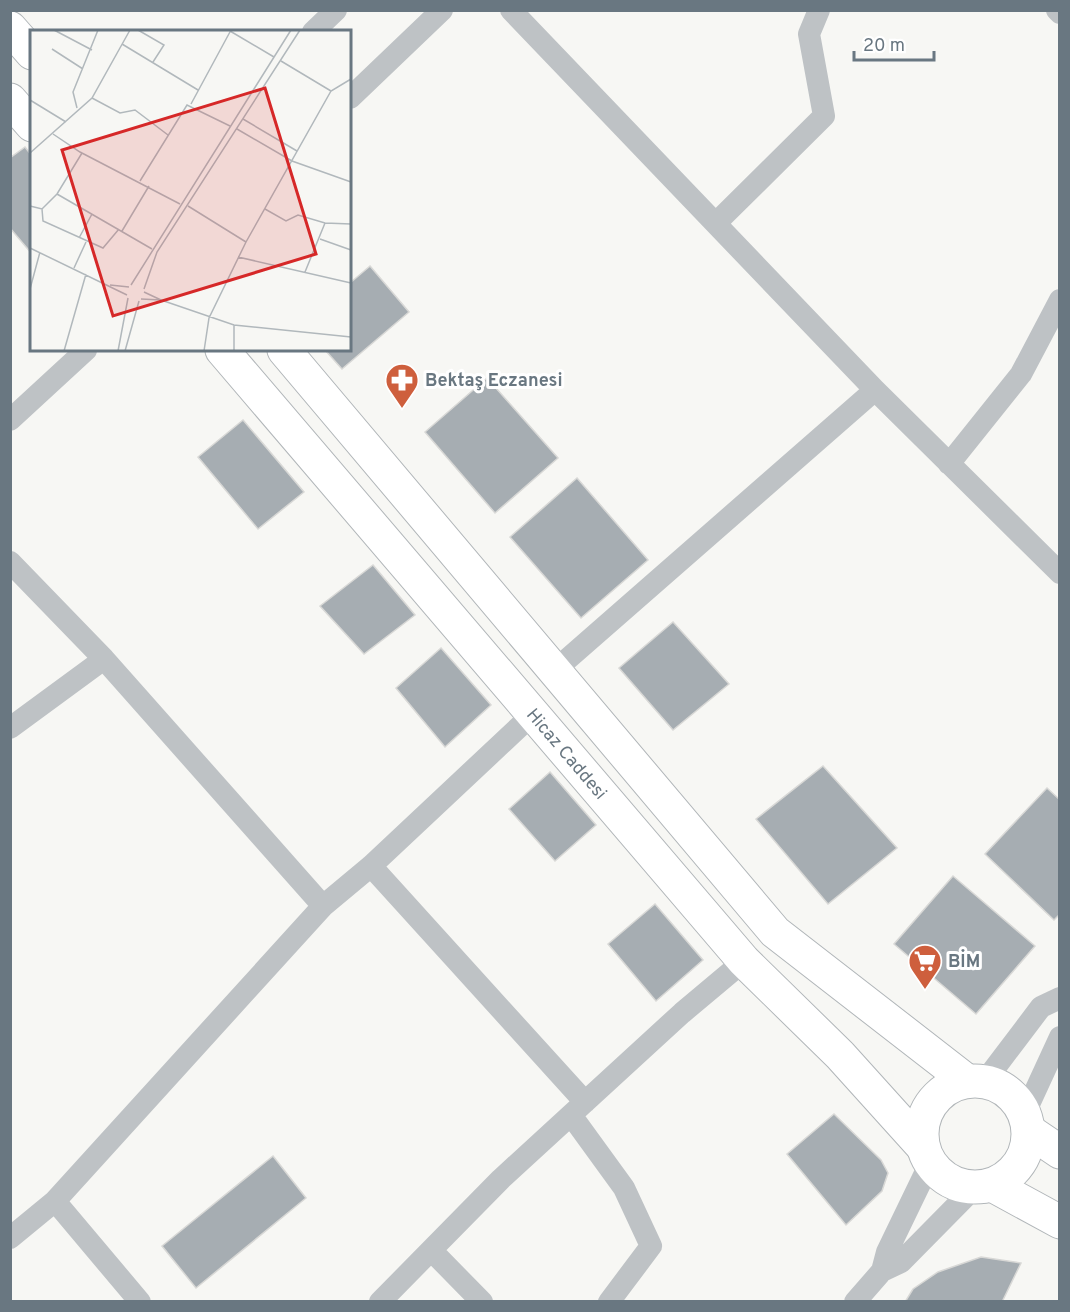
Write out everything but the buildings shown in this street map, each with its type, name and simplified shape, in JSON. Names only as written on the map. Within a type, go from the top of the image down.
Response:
[{"type":"main road","points":[[10,28],[30,51]]},
{"type":"main road","points":[[10,100],[30,123]]},
{"type":"main road","name":"Hicaz Caddesi","points":[[223,351],[744,961],[840,1055],[926,1155]]},
{"type":"main road","points":[[285,351],[775,932],[976,1081],[1002,1087],[1015,1098],[1027,1122],[1059,1152]]},
{"type":"main road","points":[[976,1081],[951,1086],[936,1097],[931,1104],[926,1112],[922,1129],[926,1155],[942,1176],[957,1185],[983,1187],[1059,1222]]},
{"type":"main road","points":[[983,1187],[1007,1178],[1020,1164],[1027,1149],[1027,1122]]},
{"type":"street","points":[[315,30],[336,10]]},
{"type":"street","points":[[351,97],[442,10]]},
{"type":"street","points":[[511,10],[874,390],[1059,573]]},
{"type":"street","points":[[716,223],[824,116],[809,34],[819,10]]},
{"type":"street","points":[[949,464],[1021,374],[1059,300]]},
{"type":"street","points":[[10,420],[85,351]]},
{"type":"street","points":[[555,670],[874,390]]},
{"type":"street","points":[[10,562],[104,658],[323,906]]},
{"type":"street","points":[[10,728],[104,658]]},
{"type":"street","points":[[10,1238],[55,1200],[323,906],[371,866],[534,713]]},
{"type":"street","points":[[371,866],[578,1109],[624,1188],[651,1246],[609,1302]]},
{"type":"street","points":[[380,1302],[501,1179],[682,1013],[744,961]]},
{"type":"street","points":[[976,1081],[1041,1007],[1059,999]]},
{"type":"street","points":[[1027,1122],[1059,1037]]},
{"type":"street","points":[[882,1271],[887,1252],[926,1155]]},
{"type":"street","points":[[855,1302],[882,1271],[901,1262],[983,1187]]},
{"type":"street","points":[[55,1200],[140,1302]]},
{"type":"street","points":[[431,1250],[482,1302]]},
{"type":"place","name":"Bektaş Eczanesi","points":[[402,409]]},
{"type":"place","name":"BİM","points":[[925,990]]}]
